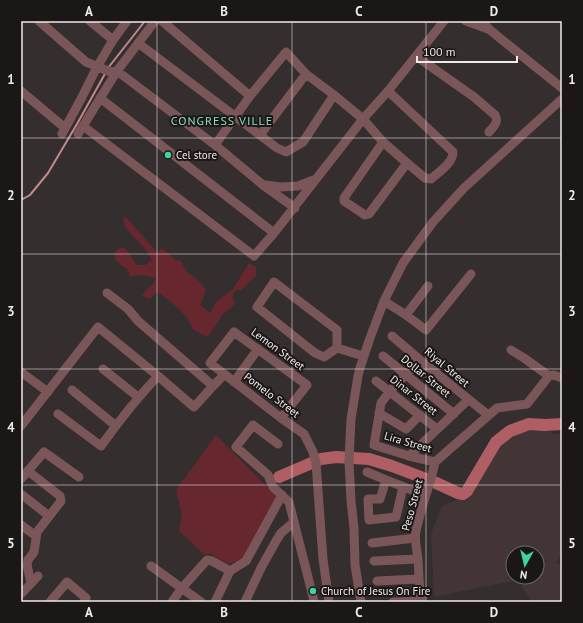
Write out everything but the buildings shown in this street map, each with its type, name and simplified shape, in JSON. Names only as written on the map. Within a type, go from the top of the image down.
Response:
[{"type":"street","points":[[39,21],[86,62],[114,72],[215,145],[263,185],[295,208]]},
{"type":"street","points":[[90,21],[113,40]]},
{"type":"street","points":[[21,91],[63,131],[113,40],[127,21]]},
{"type":"street","points":[[155,21],[114,72],[81,130],[254,256],[295,208],[363,120],[444,21]]},
{"type":"street","points":[[162,21],[250,96]]},
{"type":"street","points":[[466,21],[489,29]]},
{"type":"street","points":[[482,21],[489,29],[562,88]]},
{"type":"street","points":[[138,43],[277,148],[286,152],[303,142],[334,94]]},
{"type":"street","points":[[215,145],[250,96],[286,52],[306,74],[334,94],[363,120],[383,142],[424,178],[431,179],[453,157],[453,152],[388,91]]},
{"type":"street","points":[[416,56],[474,97],[496,115],[496,123],[489,132]]},
{"type":"street","points":[[260,135],[306,74]]},
{"type":"street","points":[[100,98],[274,233]]},
{"type":"street","points":[[361,602],[356,565],[351,502],[349,458],[351,419],[363,356],[384,301],[403,263],[433,222],[464,188],[562,99]]},
{"type":"street","points":[[383,142],[344,198],[344,201],[365,215],[369,214],[407,163]]},
{"type":"street","points":[[263,185],[281,187],[298,186],[316,179]]},
{"type":"street","points":[[384,301],[426,330],[471,274]]},
{"type":"street","points":[[337,348],[337,330],[274,282],[257,308],[315,353],[324,356],[337,348],[363,356]]},
{"type":"street","points":[[406,315],[428,286]]},
{"type":"street","points":[[106,293],[128,309],[138,321],[213,386]]},
{"type":"street","points":[[21,426],[24,416],[48,392],[98,328],[194,407],[224,374]]},
{"type":"street","name":"Lemon Street","points":[[210,363],[234,332],[307,385],[281,418]]},
{"type":"street","name":"Riyal Street","points":[[392,336],[488,415]]},
{"type":"street","points":[[234,382],[258,349]]},
{"type":"street","points":[[511,350],[549,376],[554,375],[562,378]]},
{"type":"street","name":"Dollar Street","points":[[383,356],[454,414]]},
{"type":"street","points":[[420,360],[390,392],[381,404],[379,413],[406,429],[420,415]]},
{"type":"street","name":"Pomelo Street","points":[[210,363],[304,434],[314,452],[323,559],[329,602]]},
{"type":"street","points":[[103,369],[138,397]]},
{"type":"street","points":[[21,372],[48,392]]},
{"type":"street","points":[[58,414],[101,446],[138,397],[158,376]]},
{"type":"street","points":[[435,462],[497,408],[527,404],[549,376]]},
{"type":"street","name":"Dinar Street","points":[[376,381],[437,429]]},
{"type":"street","points":[[72,390],[116,426]]},
{"type":"street","points":[[409,456],[468,400]]},
{"type":"street","name":"Lira Street","points":[[379,413],[374,445],[409,456],[435,462]]},
{"type":"street","points":[[278,444],[253,425],[236,448],[268,475],[273,487],[289,502],[313,602]]},
{"type":"street","points":[[21,479],[44,452],[78,477]]},
{"type":"street","name":"Peso Street","points":[[421,602],[415,538],[425,495],[431,481],[435,462]]},
{"type":"street","points":[[28,471],[60,496],[61,501],[36,532],[34,552],[28,560],[31,583]]},
{"type":"street","points":[[367,472],[425,495]]},
{"type":"street","points":[[386,480],[380,499],[368,499],[369,520],[396,518],[403,486]]},
{"type":"street","points":[[21,494],[49,516]]},
{"type":"street","points":[[215,602],[230,571],[246,561],[282,495]]},
{"type":"street","points":[[245,602],[261,568],[281,533],[294,522]]},
{"type":"street","points":[[21,525],[36,536]]},
{"type":"street","points":[[372,543],[415,538]]},
{"type":"street","points":[[374,561],[418,559]]},
{"type":"street","points":[[172,602],[181,589],[207,560],[212,561],[230,571]]},
{"type":"street","points":[[151,566],[201,602]]},
{"type":"street","points":[[21,594],[38,576]]},
{"type":"street","points":[[377,581],[419,579]]},
{"type":"street","points":[[50,602],[67,582],[86,598],[84,602]]},
{"type":"street","points":[[393,602],[421,602]]},
{"type":"shaded area","points":[[123,214],[158,253],[162,248],[175,260],[181,261],[186,271],[198,280],[206,290],[200,305],[210,313],[216,302],[233,289],[249,263],[256,267],[256,276],[241,290],[235,290],[232,296],[235,303],[223,314],[208,337],[193,330],[191,324],[183,313],[157,292],[150,299],[142,296],[157,278],[141,275],[130,277],[128,270],[115,259],[115,252],[121,247],[126,249],[137,265],[145,265],[152,260],[146,250],[125,227]]},
{"type":"shaded area","points":[[547,427],[553,434],[562,434],[562,553],[556,563],[562,565],[562,602],[532,602],[521,585],[545,585],[545,545],[505,545],[505,583],[434,597],[431,534],[442,506],[469,494],[501,443],[520,433]]},
{"type":"shaded area","points":[[216,435],[279,499],[244,559],[228,564],[209,553],[205,555],[179,531],[182,514],[176,490]]},
{"type":"waterway","points":[[108,68],[145,21]]},
{"type":"waterway","points":[[21,200],[30,195],[48,173],[106,72]]},
{"type":"waterway","points":[[279,477],[321,459],[336,457],[369,459],[392,466],[463,494],[467,491],[496,442],[510,431],[529,424],[562,424]]},
{"type":"place","name":"Cel store","points":[[168,155]]},
{"type":"place","name":"Church of Jesus On Fire","points":[[313,591]]},
{"type":"district","name":"CONGRESS VILLE","points":[[222,120]]}]
